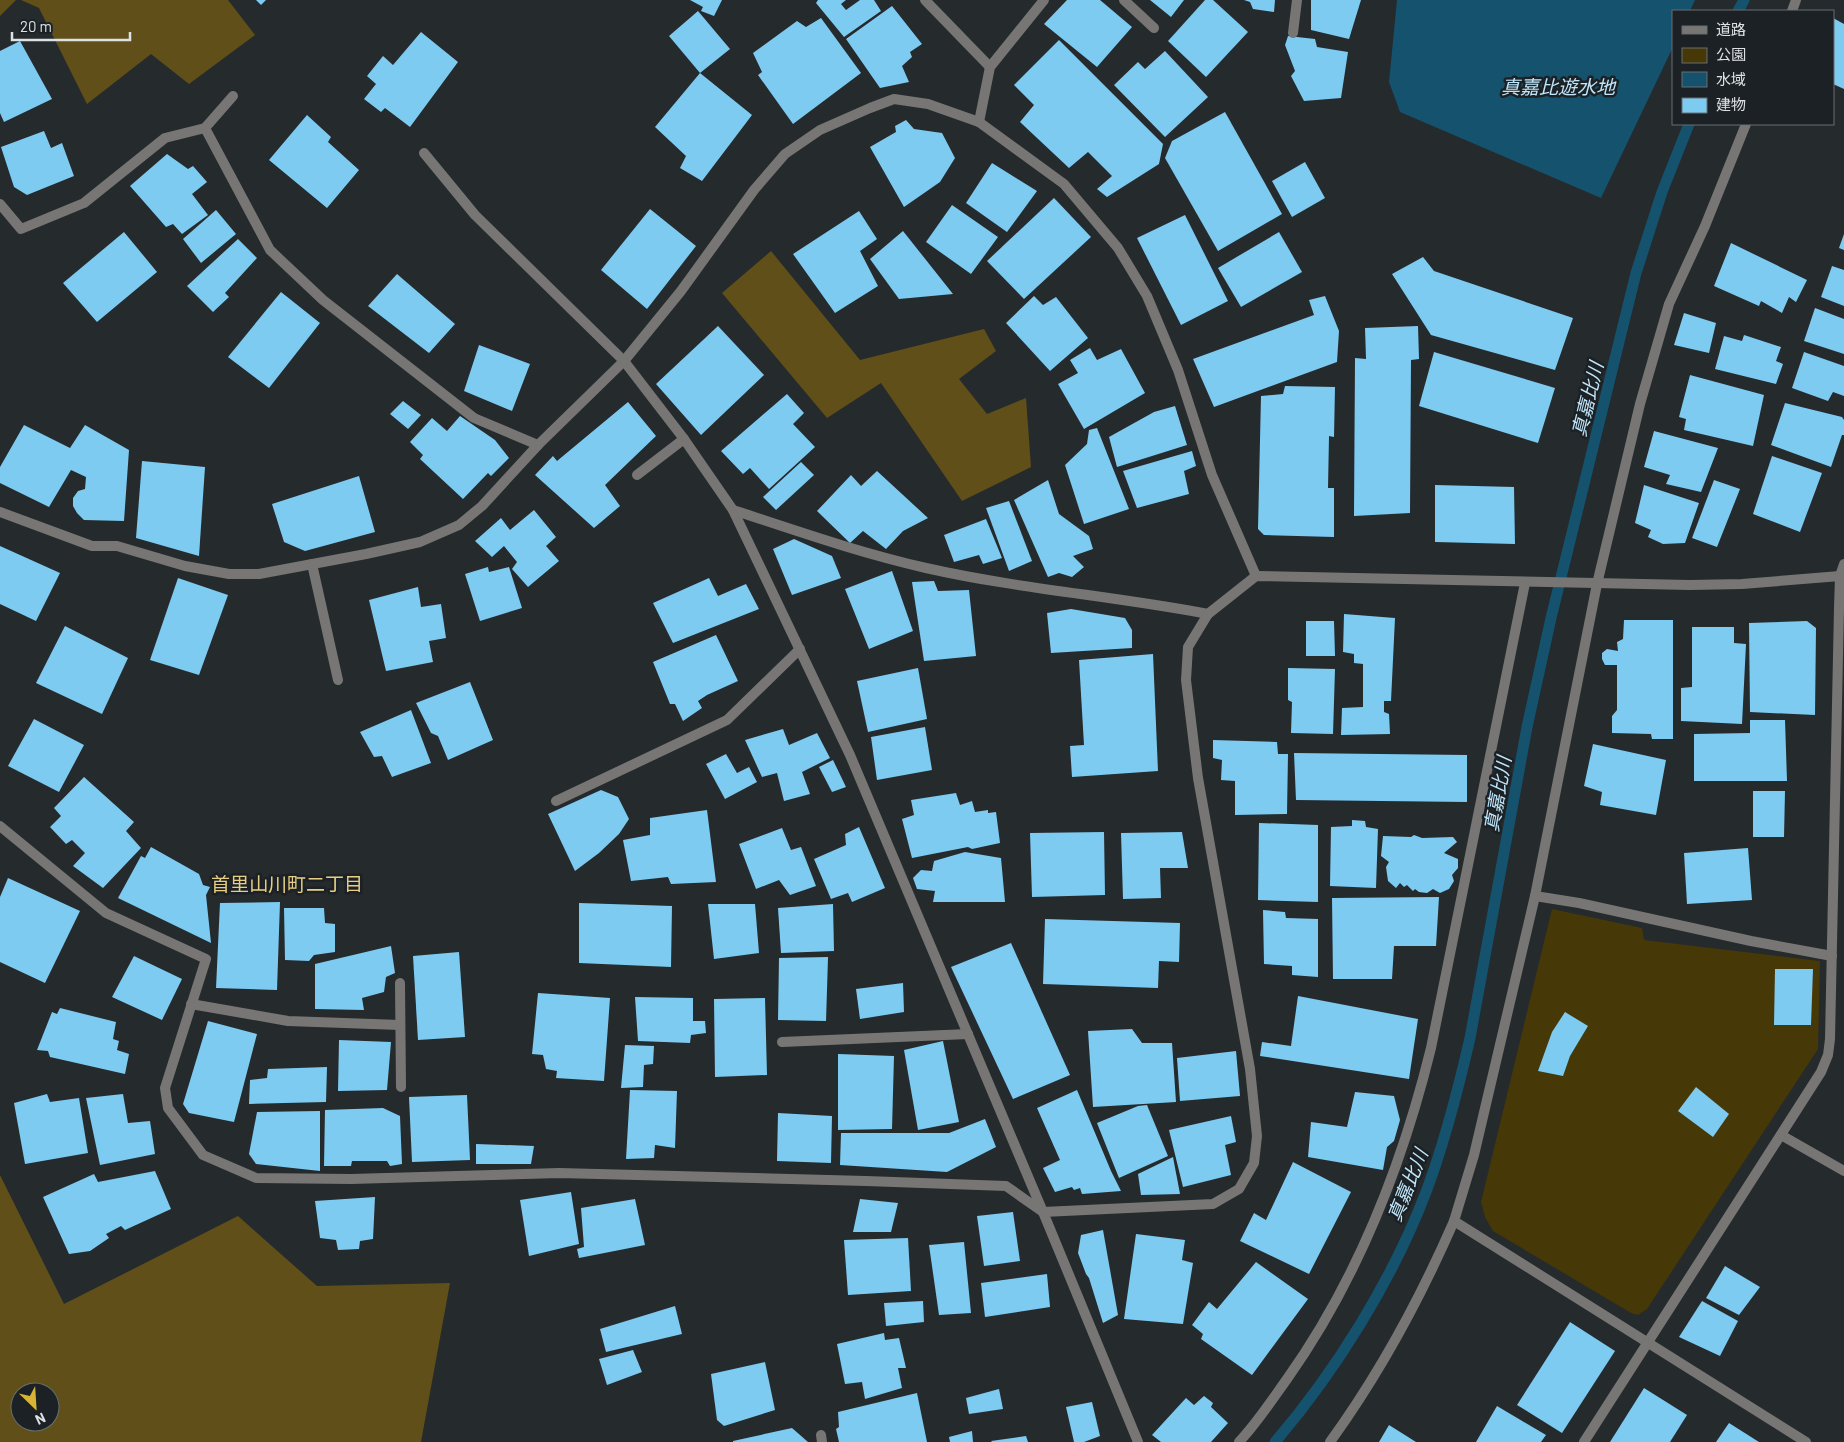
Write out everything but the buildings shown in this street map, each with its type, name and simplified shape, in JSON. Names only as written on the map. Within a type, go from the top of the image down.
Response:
[{"type":"street","points":[[925,0],[990,67]]},
{"type":"street","points":[[979,122],[990,67],[1044,0]]},
{"type":"street","points":[[1124,0],[1154,28]]},
{"type":"street","points":[[1293,33],[1297,0]]},
{"type":"street","points":[[0,204],[21,229],[84,203],[165,138],[205,128],[233,96]]},
{"type":"street","points":[[0,512],[92,546],[117,546],[185,566],[229,574],[259,574],[420,542],[459,525],[482,506],[538,446],[624,361],[681,291],[754,190],[785,154],[820,130],[894,99],[928,104],[979,122],[1064,184],[1118,248],[1151,305],[1178,370],[1212,475],[1256,576]]},
{"type":"street","points":[[1330,1442],[1352,1412],[1391,1350],[1422,1292],[1454,1221],[1474,1155],[1535,896],[1598,584],[1640,404],[1669,304],[1746,125]]},
{"type":"street","points":[[205,128],[270,250],[316,294],[474,418],[538,446]]},
{"type":"street","points":[[424,153],[475,215],[624,361],[684,438],[733,510],[850,755],[1138,1442]]},
{"type":"street","points":[[638,475],[684,438]]},
{"type":"street","points":[[733,510],[838,546],[927,568],[1030,587],[1149,603],[1208,614]]},
{"type":"street","points":[[312,564],[338,680]]},
{"type":"street","points":[[1584,1442],[1781,1136],[1821,1072],[1828,1055],[1830,1039],[1842,575],[1844,564]]},
{"type":"street","points":[[0,826],[106,913],[206,959],[165,1088],[168,1108],[203,1155],[256,1178],[351,1179],[558,1173],[1006,1186],[1043,1212],[1213,1204],[1239,1189],[1254,1163],[1257,1136],[1250,1069],[1198,778],[1186,680],[1188,647],[1208,614],[1256,576],[1699,585],[1842,575]]},
{"type":"street","points":[[1239,1442],[1312,1344],[1338,1299],[1368,1238],[1401,1154],[1417,1105],[1431,1048],[1530,583]]},
{"type":"street","points":[[556,801],[727,720],[800,650]]},
{"type":"street","points":[[1535,896],[1832,956]]},
{"type":"street","points":[[400,983],[401,1087]]},
{"type":"street","points":[[191,1004],[288,1021],[400,1025]]},
{"type":"street","points":[[782,1042],[968,1034]]},
{"type":"street","points":[[1781,1136],[1844,1171]]},
{"type":"street","points":[[1454,1221],[1806,1442]]},
{"type":"green space","points":[[1552,909],[1642,928],[1644,940],[1820,961],[1818,1049],[1647,1309],[1638,1315],[1631,1313],[1493,1231],[1485,1217],[1481,1202]]},
{"type":"shaded area","points":[[0,0],[16,0],[0,16]]},
{"type":"shaded area","points":[[21,0],[228,0],[255,35],[189,84],[151,54],[87,104],[39,8]]},
{"type":"shaded area","points":[[771,251],[860,360],[984,329],[996,351],[959,379],[987,414],[1026,398],[1031,467],[962,501],[881,383],[827,418],[722,293]]},
{"type":"shaded area","points":[[0,1175],[64,1304],[238,1216],[317,1286],[450,1283],[421,1442],[0,1442]]},
{"type":"water","name":"真嘉比遊水地","points":[[1397,0],[1695,0],[1690,10],[1672,10],[1672,49],[1601,198],[1400,112],[1389,82]]},
{"type":"waterway","name":"真嘉比川","points":[[1739,10],[1744,0]]},
{"type":"waterway","name":"真嘉比川","points":[[1275,1442],[1341,1355],[1380,1291],[1413,1225],[1445,1135],[1470,1038],[1527,727],[1551,618],[1636,273],[1662,192],[1689,125]]},
{"type":"district","name":"首里山川町二丁目","points":[[287,883]]}]
